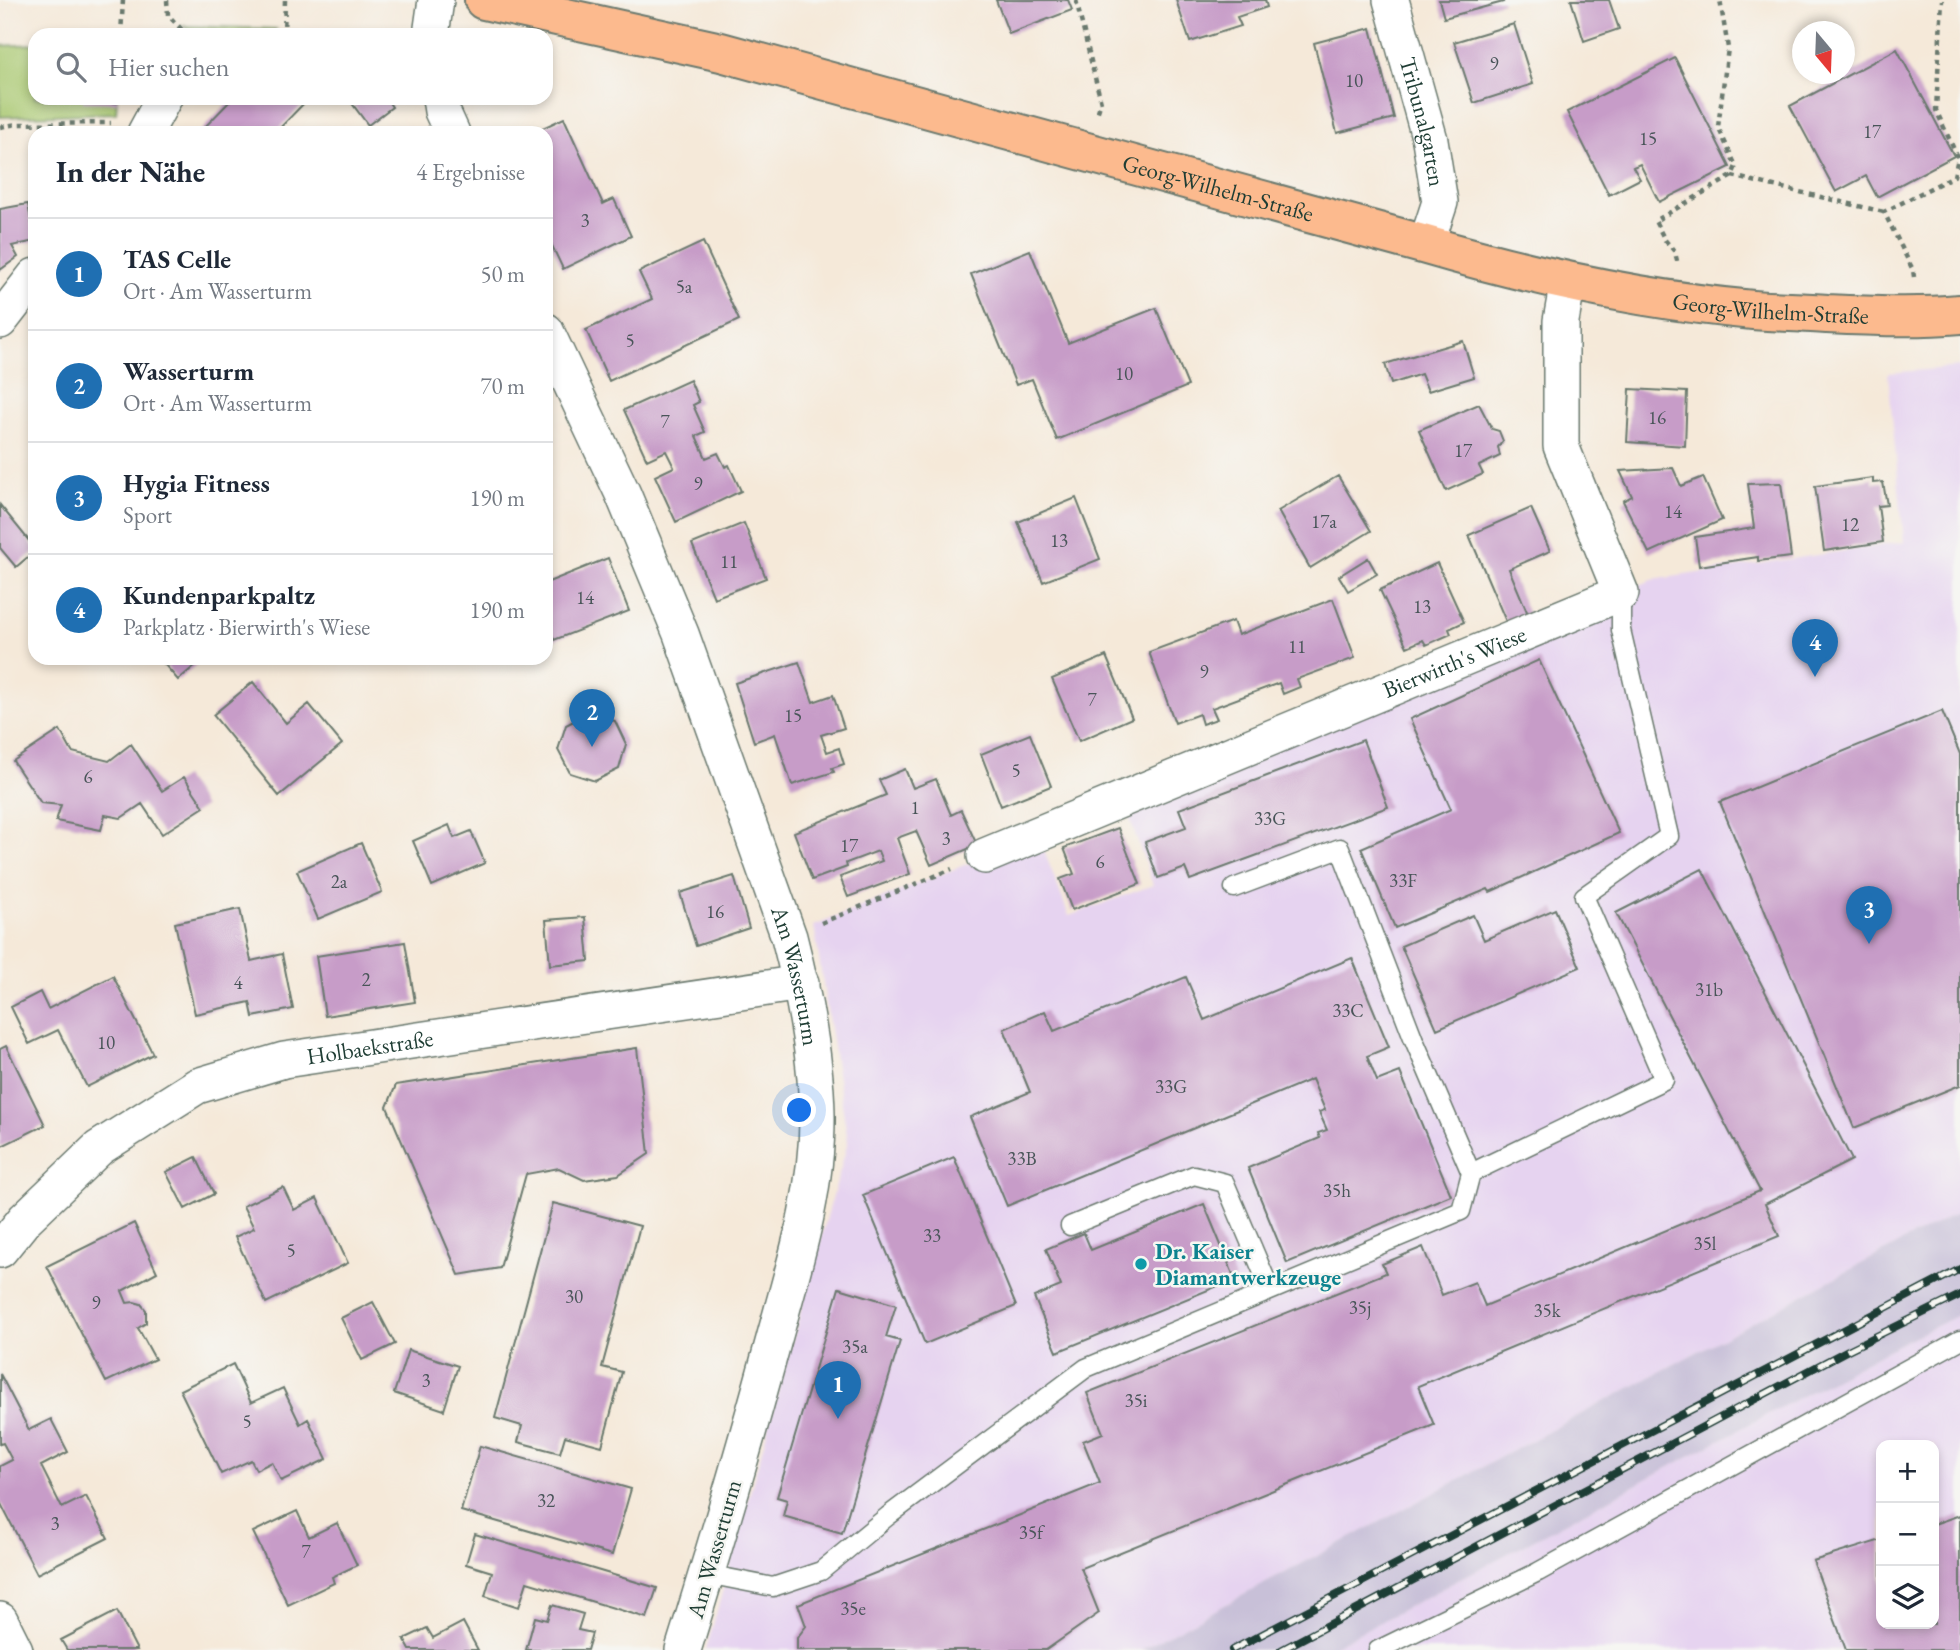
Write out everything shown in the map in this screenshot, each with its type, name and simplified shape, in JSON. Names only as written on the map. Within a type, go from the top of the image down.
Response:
[{"type":"main road","name":"Georg-Wilhelm-Straße","points":[[484,0],[721,52],[1494,265],[1568,281],[1754,310],[1923,316],[1960,314]]},
{"type":"street","points":[[431,28],[436,0]]},
{"type":"street","name":"Tribunalgarten","points":[[1391,0],[1430,140],[1440,202],[1426,245]]},
{"type":"street","points":[[134,126],[157,105]]},
{"type":"street","points":[[441,105],[449,126]]},
{"type":"street","points":[[1568,281],[1561,321],[1561,446],[1621,593]]},
{"type":"street","points":[[0,321],[28,285]]},
{"type":"street","name":"Am Wasserturm","points":[[553,346],[623,494],[681,634],[789,937],[801,983],[812,1049],[817,1115],[812,1185],[799,1249],[684,1650]]},
{"type":"street","name":"Bierwirth's Wiese","points":[[985,856],[1621,593]]},
{"type":"street","name":"Holbaekstraße","points":[[0,1250],[25,1219],[99,1148],[197,1086],[284,1060],[801,983]]},
{"type":"street","points":[[0,1620],[15,1650]]},
{"type":"lane","points":[[1471,1172],[1664,1080],[1584,896],[1669,836],[1622,630],[1621,593]]},
{"type":"lane","points":[[707,1574],[773,1587],[821,1571],[887,1516],[1086,1368],[1461,1210],[1471,1172],[1414,1040],[1340,848],[1234,888]]},
{"type":"lane","points":[[1070,1226],[1194,1175],[1225,1183],[1270,1289]]},
{"type":"lane","points":[[1378,1650],[1538,1572],[1960,1340]]},
{"type":"path","points":[[121,28],[122,0]]},
{"type":"path","points":[[167,0],[167,15],[180,28]]},
{"type":"path","points":[[284,28],[285,0]]},
{"type":"path","points":[[1076,0],[1101,102],[1085,151]]},
{"type":"path","points":[[1684,301],[1675,251],[1665,240],[1655,221],[1732,176],[1736,166],[1717,127],[1728,48],[1720,0]]},
{"type":"path","points":[[1732,176],[1884,212],[1954,176],[1958,158],[1936,110],[1942,0]]},
{"type":"path","points":[[0,127],[17,124],[74,126]]},
{"type":"path","points":[[1884,212],[1913,270],[1923,316]]},
{"type":"path","points":[[789,937],[985,856]]},
{"type":"shaded area","points":[[1960,367],[1960,1211],[1141,1650],[706,1650],[848,1142],[814,926],[1038,835],[1069,916],[1153,885],[1123,799],[1652,580],[1904,542],[1888,373]]},
{"type":"shaded area","points":[[1960,1211],[1960,1314],[1327,1650],[1141,1650]]},
{"type":"shaded area","points":[[1960,1314],[1960,1650],[1327,1650],[1901,1343]]},
{"type":"green space","points":[[184,26],[245,28],[186,28]]},
{"type":"green space","points":[[28,44],[28,105],[117,105],[116,113],[0,117],[0,46]]},
{"type":"building","points":[[996,0],[1068,0],[1072,10],[1009,34]]},
{"type":"building","points":[[1176,0],[1265,0],[1267,7],[1237,17],[1241,26],[1190,42]]},
{"type":"building","points":[[1439,0],[1502,0],[1503,2],[1444,18]]},
{"type":"building","points":[[1571,0],[1609,0],[1619,29],[1584,41]]},
{"type":"building","points":[[1514,24],[1533,84],[1474,103],[1454,42]]},
{"type":"building","points":[[1371,28],[1394,118],[1337,133],[1314,43]]},
{"type":"building","points":[[1897,49],[1954,156],[1877,197],[1866,176],[1836,192],[1790,106],[1831,84],[1855,84],[1855,71]]},
{"type":"building","points":[[1675,58],[1730,167],[1659,202],[1640,164],[1633,167],[1640,179],[1609,195],[1567,112]]},
{"type":"building","points":[[226,105],[302,105],[282,126],[206,126]]},
{"type":"building","points":[[353,105],[391,105],[392,107],[368,125]]},
{"type":"building","points":[[564,118],[603,204],[614,199],[631,236],[563,269],[553,248],[553,126],[547,126]]},
{"type":"building","points":[[28,204],[28,243],[12,246],[18,257],[0,270],[0,209]]},
{"type":"building","points":[[703,242],[739,320],[609,381],[586,330],[652,299],[639,272]]},
{"type":"building","points":[[1030,250],[1068,343],[1156,308],[1188,386],[1057,440],[1032,379],[1016,385],[971,274]]},
{"type":"building","points":[[1463,341],[1474,377],[1428,391],[1421,374],[1391,384],[1385,364]]},
{"type":"building","points":[[690,380],[699,402],[693,405],[705,432],[696,436],[706,458],[718,453],[725,467],[729,465],[741,491],[676,522],[655,476],[674,467],[666,451],[647,460],[624,410]]},
{"type":"building","points":[[1630,389],[1687,392],[1685,446],[1627,442]]},
{"type":"building","points":[[1479,404],[1492,429],[1499,431],[1503,441],[1498,447],[1500,456],[1479,466],[1483,474],[1446,491],[1419,430]]},
{"type":"building","points":[[1673,468],[1681,486],[1703,477],[1722,520],[1649,553],[1623,501],[1632,496],[1620,471]]},
{"type":"building","points":[[1338,476],[1371,531],[1310,568],[1278,511]]},
{"type":"building","points":[[1873,478],[1873,483],[1883,482],[1887,505],[1878,506],[1883,542],[1824,551],[1815,486]]},
{"type":"building","points":[[1781,483],[1791,557],[1758,561],[1758,557],[1699,566],[1695,537],[1754,528],[1748,484]]},
{"type":"building","points":[[1076,498],[1100,559],[1043,582],[1018,522]]},
{"type":"building","points":[[0,505],[28,539],[28,557],[16,567],[0,548]]},
{"type":"building","points":[[1531,508],[1550,551],[1509,569],[1528,614],[1507,624],[1469,535]]},
{"type":"building","points":[[744,523],[766,578],[714,598],[692,544]]},
{"type":"building","points":[[608,558],[629,611],[554,640],[553,580]]},
{"type":"building","points":[[1368,558],[1377,574],[1348,591],[1339,576]]},
{"type":"building","points":[[1437,563],[1464,622],[1449,629],[1451,634],[1426,645],[1423,640],[1407,647],[1380,590]]},
{"type":"building","points":[[1333,599],[1355,658],[1297,679],[1300,687],[1283,694],[1279,683],[1212,708],[1217,719],[1202,724],[1199,714],[1175,723],[1149,652],[1233,621],[1238,635]]},
{"type":"building","points":[[1106,656],[1132,718],[1079,741],[1052,679]]},
{"type":"building","points":[[1539,660],[1619,833],[1490,892],[1488,889],[1395,928],[1361,848],[1451,809],[1410,719]]},
{"type":"building","points":[[799,662],[813,702],[833,695],[844,728],[821,735],[827,752],[839,748],[844,764],[832,768],[834,772],[792,785],[775,734],[754,742],[735,683]]},
{"type":"building","points":[[165,665],[196,665],[178,680]]},
{"type":"building","points":[[253,682],[286,723],[309,704],[342,744],[279,796],[213,715]]},
{"type":"building","points":[[1942,711],[1960,754],[1960,1085],[1854,1128],[1720,802]]},
{"type":"building","points":[[589,713],[615,721],[626,744],[619,769],[595,781],[570,773],[558,750],[566,725]]},
{"type":"building","points":[[60,730],[72,752],[109,761],[131,744],[162,791],[184,777],[204,807],[162,834],[142,804],[121,818],[105,815],[101,830],[56,821],[61,805],[41,803],[13,761]]},
{"type":"building","points":[[1030,734],[1051,786],[1001,806],[981,754]]},
{"type":"building","points":[[1363,740],[1388,807],[1190,880],[1185,868],[1158,878],[1145,842],[1186,827],[1179,809]]},
{"type":"building","points":[[905,769],[913,788],[936,779],[951,815],[961,810],[977,845],[931,865],[916,831],[897,838],[910,874],[848,897],[840,877],[882,861],[878,851],[846,863],[847,867],[812,880],[794,832],[886,795],[879,780]]},
{"type":"building","points":[[449,825],[454,838],[471,831],[485,863],[432,886],[413,841]]},
{"type":"building","points":[[1118,828],[1140,884],[1072,910],[1060,879],[1074,874],[1064,848]]},
{"type":"building","points":[[361,843],[382,892],[318,919],[297,871]]},
{"type":"building","points":[[1702,869],[1852,1160],[1765,1204],[1779,1236],[1418,1386],[1434,1425],[1081,1568],[1099,1613],[1046,1650],[797,1650],[797,1638],[806,1626],[798,1604],[1100,1483],[1083,1441],[1103,1433],[1087,1393],[1386,1273],[1382,1264],[1423,1247],[1442,1295],[1475,1282],[1485,1306],[1760,1191],[1616,913]]},
{"type":"building","points":[[734,876],[749,928],[696,946],[680,893]]},
{"type":"building","points":[[240,909],[251,961],[282,954],[293,1009],[253,1017],[250,1002],[195,1014],[175,923]]},
{"type":"building","points":[[1555,909],[1580,967],[1437,1029],[1401,946],[1473,915],[1484,940]]},
{"type":"building","points":[[585,917],[589,961],[550,965],[546,920]]},
{"type":"building","points":[[405,942],[415,1002],[325,1016],[316,956]]},
{"type":"building","points":[[1352,958],[1389,1047],[1367,1056],[1377,1081],[1400,1072],[1451,1195],[1287,1263],[1248,1168],[1320,1138],[1318,1133],[1327,1130],[1319,1112],[1325,1110],[1312,1079],[1007,1206],[970,1117],[1030,1092],[1004,1029],[1045,1011],[1054,1031],[1186,977],[1204,1020]]},
{"type":"building","points":[[113,976],[153,1054],[87,1087],[58,1030],[29,1044],[11,1007],[40,992],[48,1009]]},
{"type":"building","points":[[6,1046],[45,1125],[0,1147],[0,1049]]},
{"type":"building","points":[[637,1048],[649,1154],[618,1175],[584,1180],[559,1168],[526,1174],[500,1268],[459,1275],[387,1107],[396,1085]]},
{"type":"building","points":[[196,1157],[214,1194],[185,1209],[166,1172]]},
{"type":"building","points":[[954,1157],[1016,1306],[925,1344],[863,1195]]},
{"type":"building","points":[[283,1187],[294,1210],[317,1198],[348,1263],[266,1303],[235,1237],[254,1228],[243,1206]]},
{"type":"building","points":[[553,1203],[640,1226],[602,1367],[622,1372],[602,1446],[565,1436],[560,1453],[518,1442],[522,1426],[495,1418]]},
{"type":"building","name":"Dr. Kaiser Diamantwerkzeuge","points":[[1204,1204],[1235,1279],[1057,1352],[1034,1297],[1061,1286],[1046,1249],[1084,1233],[1091,1250]]},
{"type":"building","points":[[134,1223],[157,1272],[122,1291],[127,1303],[141,1304],[146,1310],[146,1323],[138,1328],[155,1359],[106,1382],[47,1266]]},
{"type":"building","points":[[839,1288],[896,1305],[886,1337],[900,1341],[842,1533],[783,1516],[787,1500],[777,1497]]},
{"type":"building","points":[[373,1302],[395,1344],[362,1360],[341,1318]]},
{"type":"building","points":[[408,1350],[458,1366],[444,1410],[394,1393]]},
{"type":"building","points":[[233,1364],[251,1403],[283,1388],[300,1424],[308,1419],[327,1459],[281,1481],[272,1462],[256,1470],[251,1460],[221,1474],[180,1390]]},
{"type":"building","points":[[0,1374],[29,1430],[51,1419],[68,1452],[41,1466],[62,1508],[86,1496],[108,1538],[37,1574],[0,1502],[0,1466],[12,1460],[3,1443],[0,1444]]},
{"type":"building","points":[[480,1446],[631,1489],[612,1555],[461,1511]]},
{"type":"building","points":[[297,1511],[309,1537],[337,1523],[357,1565],[332,1577],[334,1583],[288,1605],[253,1532]]},
{"type":"building","points":[[1960,1515],[1960,1650],[1846,1650],[1813,1561],[1876,1542],[1876,1629],[1939,1629],[1939,1522]]},
{"type":"building","points":[[475,1534],[657,1588],[647,1618],[527,1582],[519,1607],[485,1596],[492,1572],[466,1564]]},
{"type":"building","points":[[552,1605],[583,1614],[578,1630],[592,1633],[587,1650],[526,1650],[535,1617],[547,1620]]},
{"type":"building","points":[[117,1611],[137,1650],[67,1650],[61,1640]]},
{"type":"building","points":[[463,1622],[478,1650],[410,1650],[404,1639],[427,1628],[433,1638]]},
{"type":"railway","points":[[1232,1650],[1960,1269]]},
{"type":"railway","points":[[1281,1650],[1848,1350],[1960,1295]]},
{"type":"place","name":"Kundenparkpaltz","points":[[1815,677]]},
{"type":"place","name":"Wasserturm","points":[[592,747]]},
{"type":"place","name":"Hygia Fitness","points":[[1869,944]]},
{"type":"place","name":"Dr. Kaiser Diamantwerkzeuge","points":[[1141,1264]]},
{"type":"place","name":"TAS Celle","points":[[838,1419]]}]
